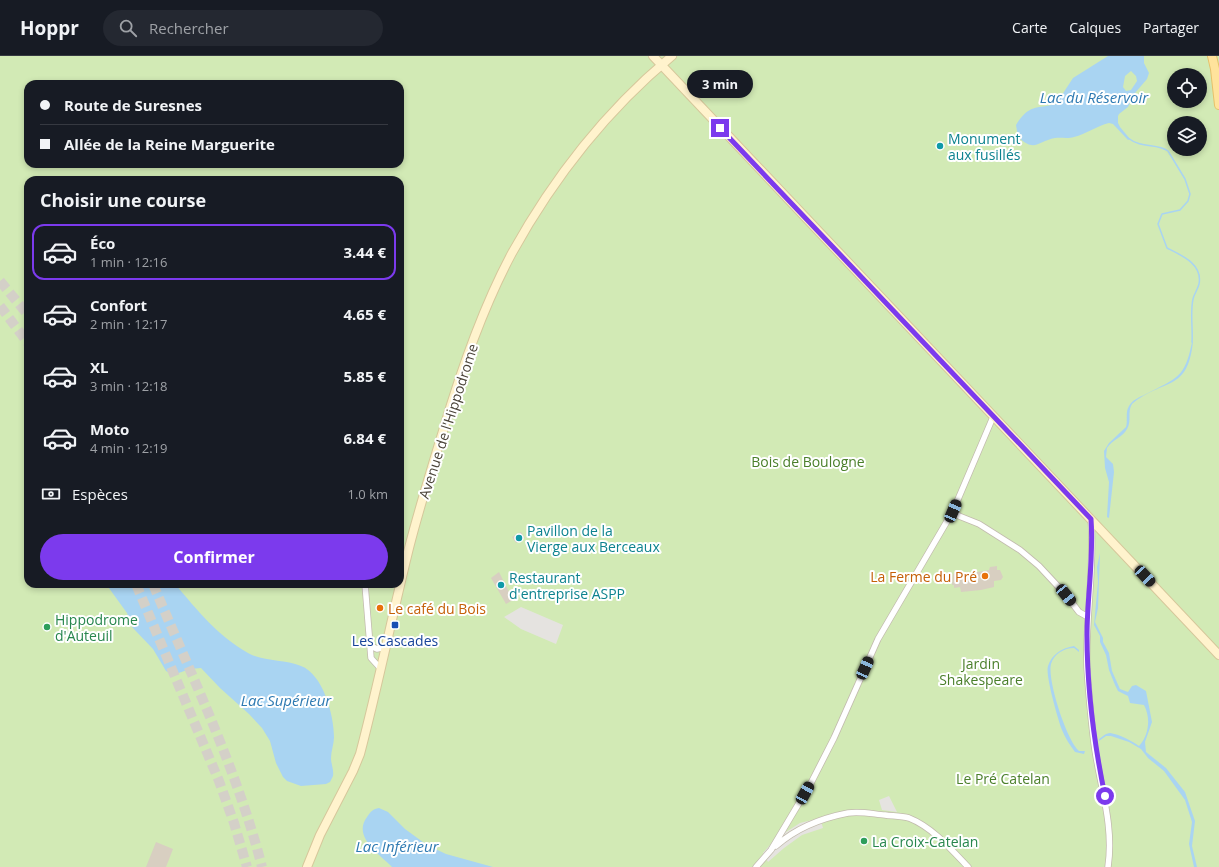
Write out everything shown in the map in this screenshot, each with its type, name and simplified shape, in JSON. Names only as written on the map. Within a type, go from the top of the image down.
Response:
[{"type":"main road","points":[[652,56],[1219,654]]},
{"type":"main road","name":"Avenue de l'Hippodrome","points":[[404,570],[429,475],[454,394],[491,296],[512,253],[539,208],[569,165],[624,100],[672,56]]},
{"type":"main road","points":[[1212,56],[1219,105]]},
{"type":"main road","points":[[1215,69],[1216,56]]},
{"type":"main road","name":"Avenue de l'Hippodrome","points":[[307,867],[320,835],[353,771],[360,754],[400,588]]},
{"type":"street","points":[[756,867],[771,850],[788,823],[834,738],[878,639],[953,511],[993,417]]},
{"type":"street","points":[[953,511],[959,516],[979,524],[1020,550],[1039,566],[1079,612],[1088,617]]},
{"type":"street","points":[[1091,519],[1092,541],[1087,667],[1095,750],[1105,796],[1109,837],[1108,867]]},
{"type":"street","points":[[365,588],[371,658],[380,668]]},
{"type":"street","points":[[371,646],[377,648],[385,647]]},
{"type":"street","points":[[771,850],[792,833],[820,821],[848,813],[870,814],[903,817],[914,821],[928,829],[948,846],[968,867]]},
{"type":"green space","name":"Bois de Boulogne","points":[[0,56],[1219,56],[1219,867],[0,867]]},
{"type":"shaded area","points":[[521,607],[563,625],[556,644],[521,629],[504,617]]},
{"type":"shaded area","points":[[889,796],[897,812],[882,810],[879,800]]},
{"type":"shaded area","points":[[820,818],[823,828],[802,835],[768,862],[763,853],[775,839],[800,823]]},
{"type":"water","name":"Lac du Réservoir","points":[[1108,56],[1144,56],[1144,63],[1149,73],[1147,79],[1135,93],[1128,107],[1118,116],[1118,123],[1120,127],[1130,139],[1128,140],[1113,124],[1109,123],[1074,137],[1049,139],[1036,145],[1024,142],[1018,137],[1016,125],[1021,118],[1033,108],[1056,104],[1073,78]],"holes":[[[1131,71],[1136,76],[1137,81],[1131,90],[1126,91],[1123,87],[1125,76]]]},
{"type":"water","points":[[1193,341],[1190,358],[1186,369],[1180,377],[1143,396],[1132,404],[1127,429],[1107,448],[1106,457],[1113,464],[1114,472],[1109,518],[1107,517],[1109,482],[1105,468],[1104,451],[1109,443],[1126,427],[1127,411],[1132,402],[1172,380],[1183,370]]},
{"type":"water","points":[[1100,553],[1098,608],[1095,622],[1109,653],[1112,671],[1120,689],[1128,692],[1132,686],[1136,685],[1146,691],[1152,722],[1145,742],[1146,752],[1166,768],[1185,792],[1195,821],[1192,846],[1197,867],[1194,867],[1189,844],[1192,822],[1185,800],[1164,771],[1148,758],[1141,749],[1129,742],[1111,736],[1106,736],[1099,741],[1099,739],[1103,736],[1110,733],[1125,738],[1139,746],[1145,737],[1148,726],[1148,715],[1144,705],[1130,703],[1128,696],[1118,691],[1109,670],[1106,655],[1100,642],[1100,636],[1094,625],[1098,582],[1097,567]]},
{"type":"water","name":"Lac Supérieur","points":[[109,588],[178,588],[208,622],[237,646],[248,653],[261,658],[288,662],[309,670],[321,686],[326,696],[332,718],[334,737],[331,758],[333,776],[330,782],[326,784],[301,786],[287,781],[283,777],[276,763],[270,741],[262,728],[249,714],[220,688],[201,668],[190,669],[173,675],[166,671],[153,649],[132,627],[127,613]]},
{"type":"water","points":[[1074,646],[1079,650],[1079,652],[1074,648],[1067,649],[1060,652],[1052,660],[1052,683],[1059,710],[1069,735],[1079,751],[1085,751],[1084,754],[1075,752],[1063,733],[1048,678],[1048,666],[1052,658],[1065,648]]},
{"type":"water","name":"Lac Inférieur","points":[[379,808],[388,812],[405,829],[427,845],[446,854],[493,867],[392,867],[369,845],[363,832],[363,824],[367,817],[372,811]]},
{"type":"building","name":"Pavillon de la Vierge aux Berceaux","points":[[521,532],[525,538],[516,543],[512,537]]},
{"type":"building","points":[[997,566],[997,570],[1000,570],[1003,577],[1001,580],[994,581],[994,587],[961,592],[960,587],[954,588],[954,585],[952,585],[953,574],[955,573],[959,572],[960,575],[989,570],[990,567]]},
{"type":"building","name":"Restaurant d'entreprise ASPP","points":[[499,572],[513,600],[506,604],[491,578]]},
{"type":"building","points":[[156,842],[173,849],[166,867],[146,867]]},
{"type":"waterway","points":[[1128,138],[1138,144],[1159,147],[1168,151],[1185,179],[1190,194],[1188,201],[1180,210],[1162,214],[1158,224],[1167,248],[1190,261],[1198,271],[1199,284],[1192,304],[1192,342]]},
{"type":"tunnel","points":[[0,281],[24,310]]},
{"type":"tunnel","points":[[0,306],[24,338]]},
{"type":"tunnel","points":[[138,588],[219,781],[234,823],[247,867]]},
{"type":"tunnel","points":[[155,588],[227,759],[252,831],[262,867]]},
{"type":"place","name":"Monument aux fusillés","points":[[940,146]]},
{"type":"place","name":"Pavillon de la Vierge aux Berceaux","points":[[519,538]]},
{"type":"place","name":"La Ferme du Pré","points":[[985,576]]},
{"type":"place","name":"Restaurant d'entreprise ASPP","points":[[501,585]]},
{"type":"place","name":"Le café du Bois","points":[[380,608]]},
{"type":"place","name":"Les Cascades","points":[[395,625]]},
{"type":"place","name":"Hippodrome d'Auteuil","points":[[47,627]]},
{"type":"place","name":"La Croix-Catelan","points":[[864,841]]},
{"type":"route","points":[[720,128],[1091,519],[1092,541],[1087,634],[1087,667],[1095,750],[1105,796]]},
{"type":"park label","name":"Jardin Shakespeare","points":[[981,672]]},
{"type":"park label","name":"Le Pré Catelan","points":[[1003,778]]}]
